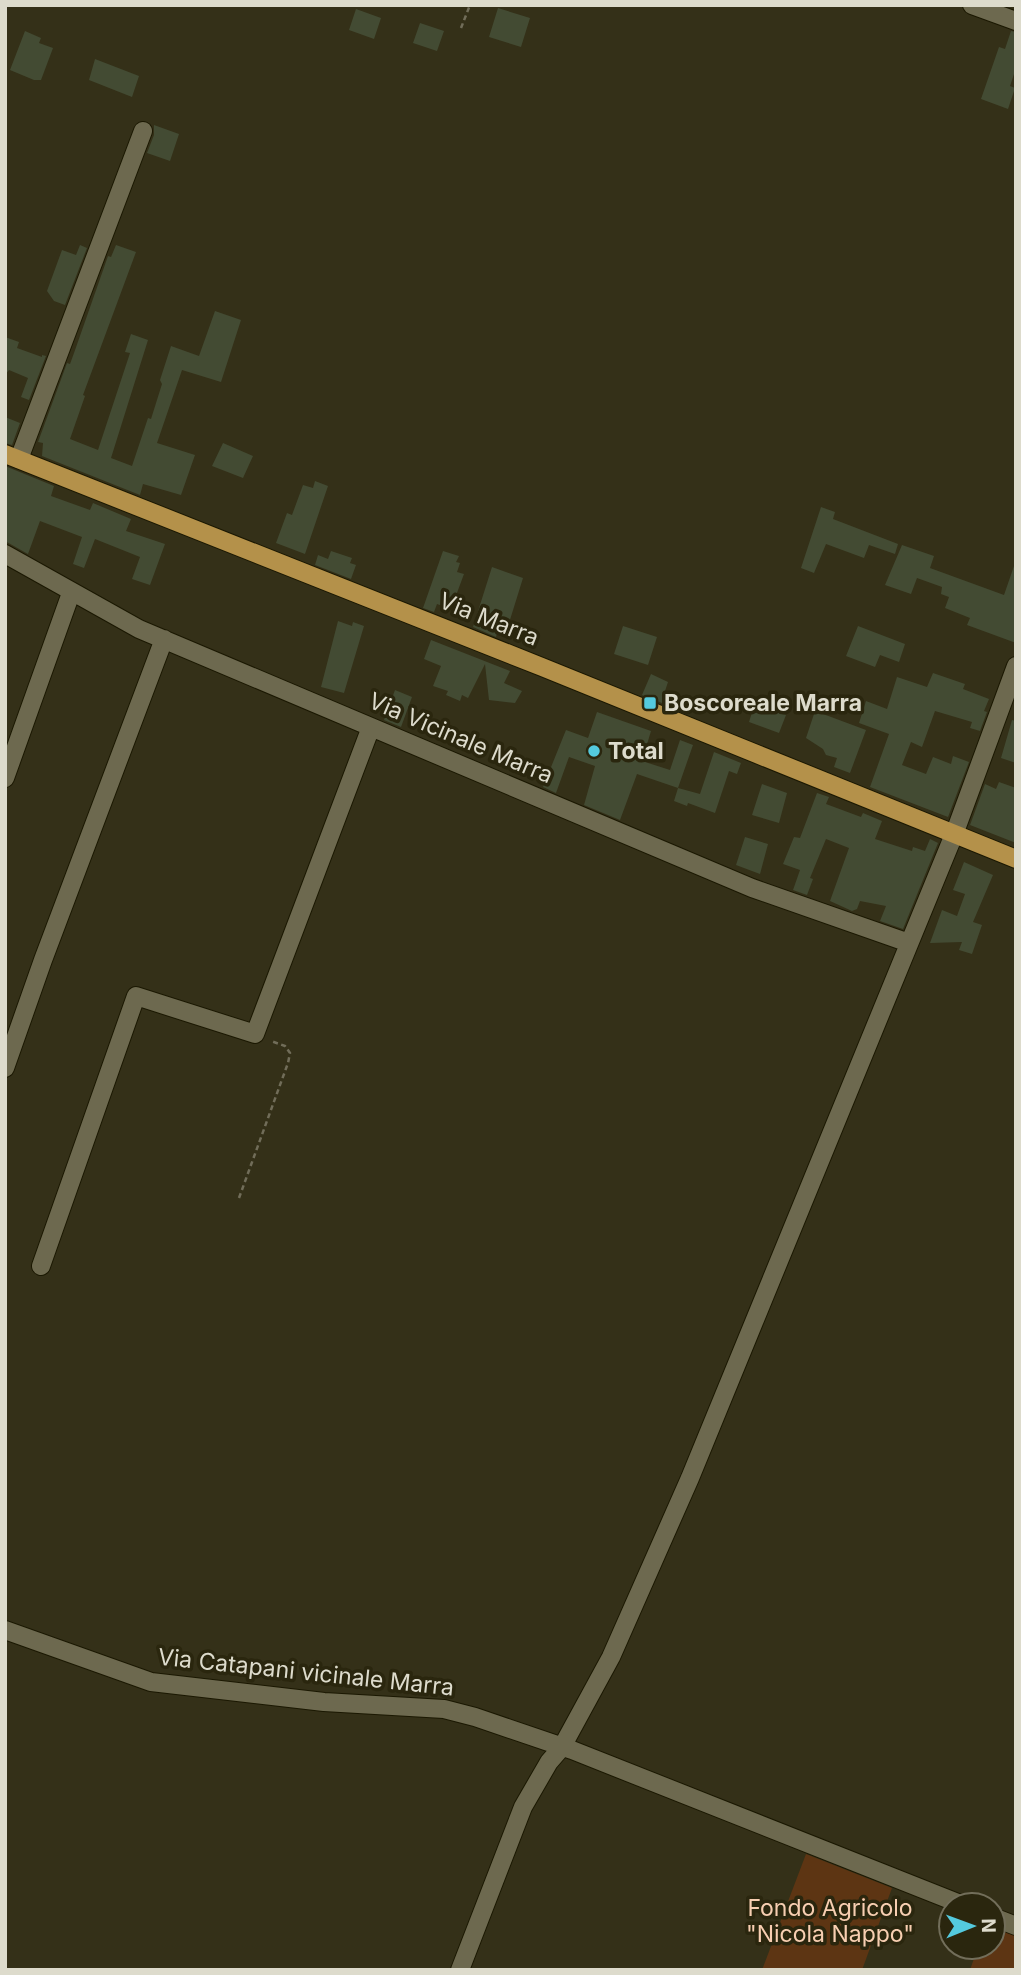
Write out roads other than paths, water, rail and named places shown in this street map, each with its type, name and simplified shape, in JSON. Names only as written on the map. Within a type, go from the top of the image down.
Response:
[{"type":"main road","name":"Via Marra","points":[[12,456],[955,832],[1016,859]]},
{"type":"street","points":[[972,5],[1016,21]]},
{"type":"street","points":[[12,456],[143,131]]},
{"type":"street","name":"Via Vicinale Marra","points":[[5,554],[139,629],[752,888],[909,943]]},
{"type":"street","points":[[5,778],[71,593]]},
{"type":"street","points":[[5,1068],[47,947],[164,639]]},
{"type":"street","points":[[460,1970],[523,1807],[562,1747],[611,1657],[690,1478],[955,832],[1016,666]]},
{"type":"street","points":[[41,1266],[136,996],[255,1034],[371,727]]},
{"type":"street","name":"Via Catapani vicinale Marra","points":[[5,1630],[152,1682],[324,1702],[444,1709],[475,1717],[562,1747],[937,1895]]},
{"type":"place","name":"Boscoreale Marra","points":[[650,703]]},
{"type":"place","name":"Total","points":[[594,751]]},
{"type":"park label","name":"Fondo Agricolo \"Nicola Nappo\"","points":[[830,1921]]}]
